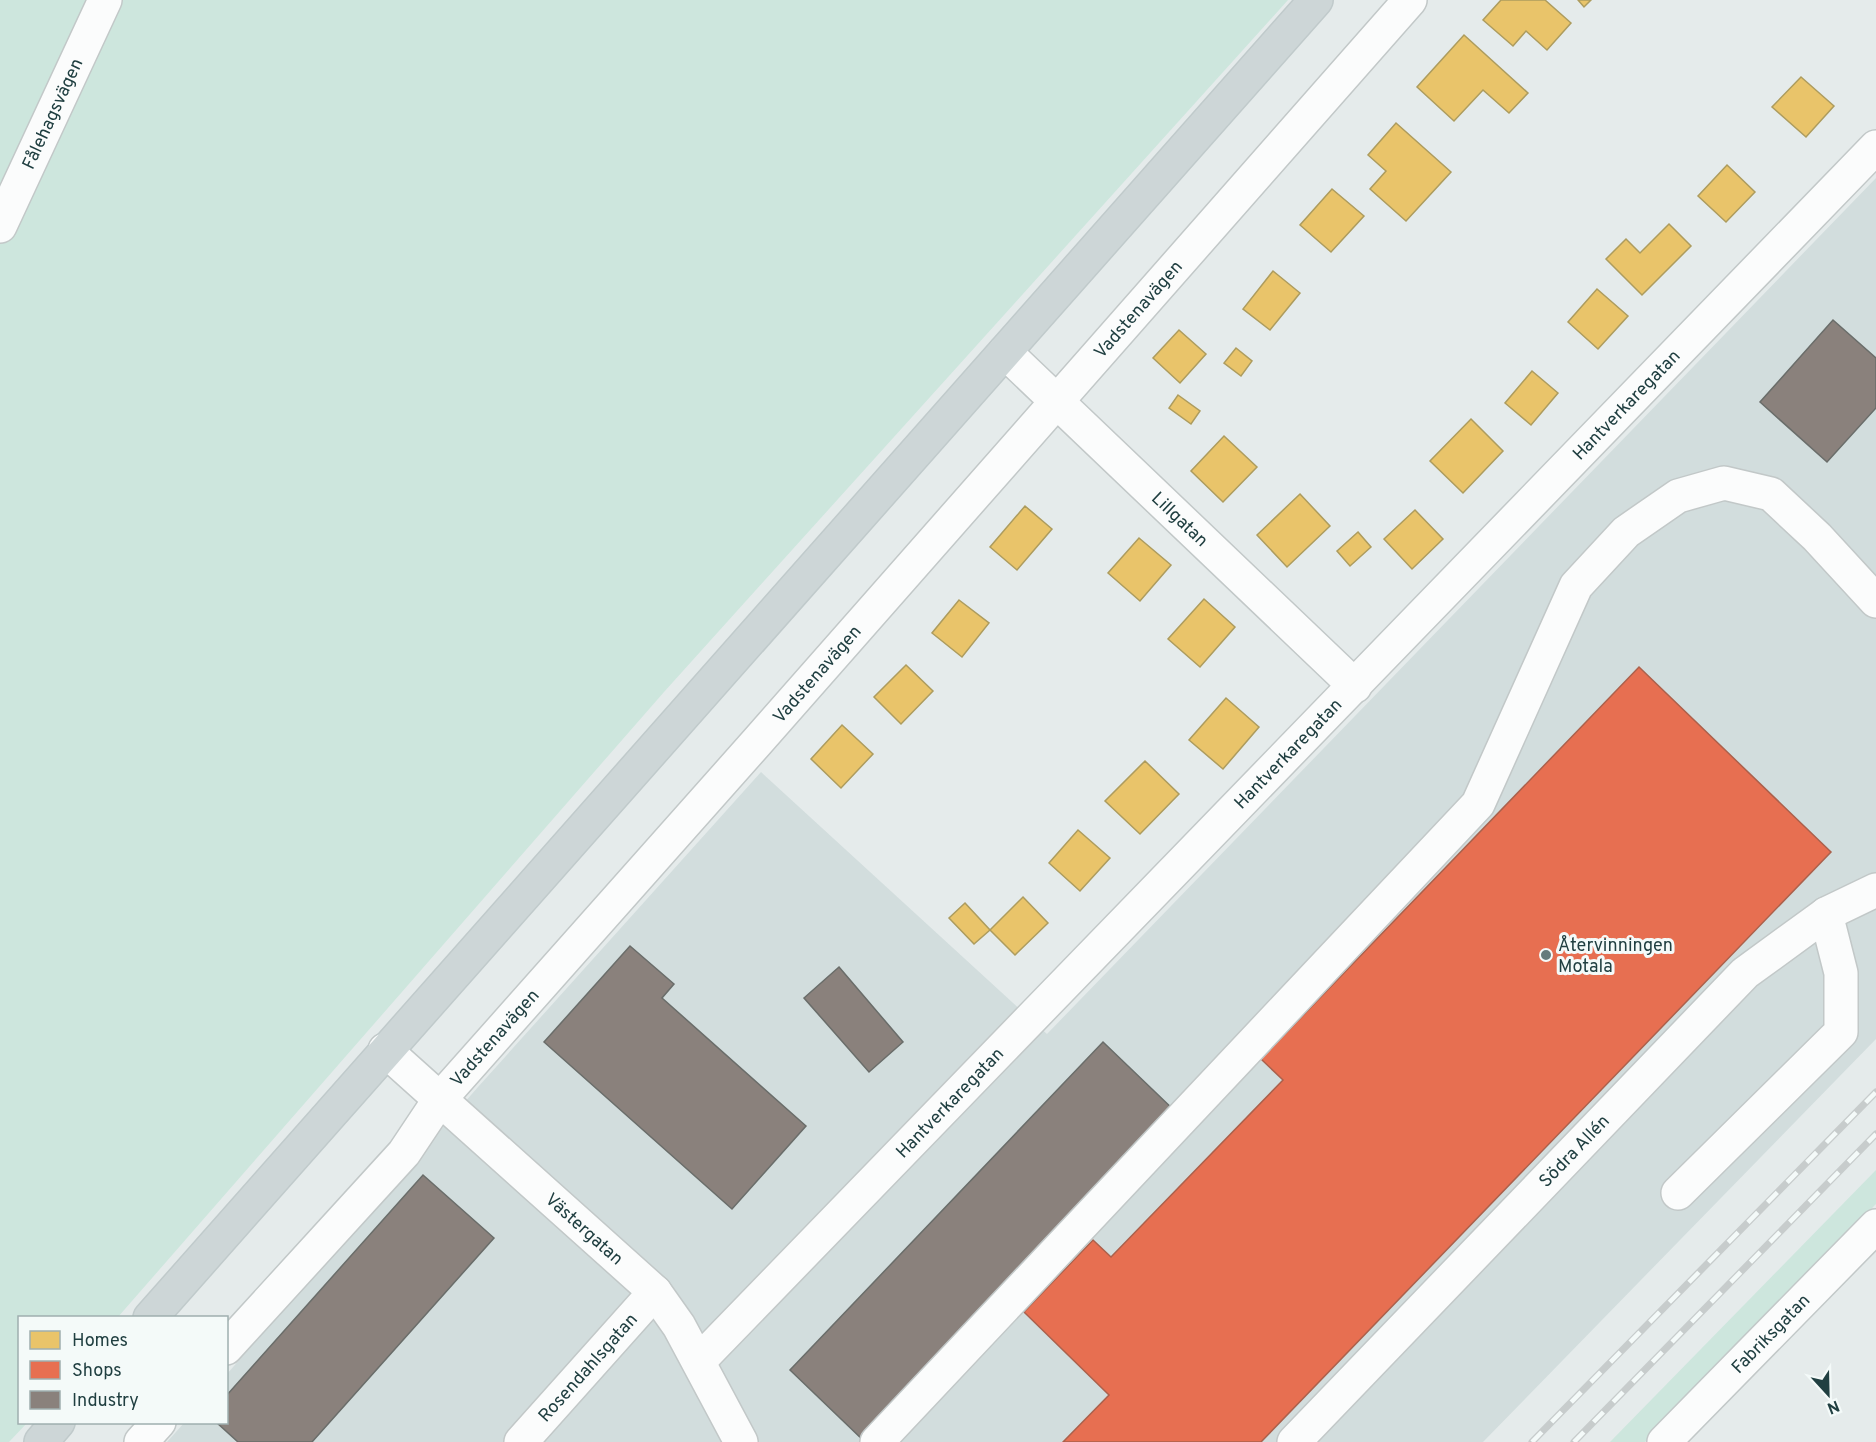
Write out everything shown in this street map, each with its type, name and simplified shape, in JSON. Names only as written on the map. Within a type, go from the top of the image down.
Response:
[{"type":"main road","points":[[151,1316],[1316,0]]},
{"type":"main road","points":[[41,1442],[56,1424]]},
{"type":"street","name":"Fålehagsvägen","points":[[0,226],[105,0]]},
{"type":"street","name":"Vadstenavägen","points":[[228,1346],[404,1153],[440,1099],[1410,0]]},
{"type":"street","name":"Hantverkaregatan","points":[[699,1361],[1876,147]]},
{"type":"street","name":"Lillgatan","points":[[1005,352],[1355,686]]},
{"type":"street","points":[[876,1442],[1478,804],[1576,586],[1626,532],[1678,496],[1724,483],[1771,494],[1817,537],[1876,602]]},
{"type":"street","name":"Södra Allén","points":[[1294,1442],[1745,973],[1826,914],[1876,890]]},
{"type":"street","points":[[1678,1193],[1841,1032],[1841,973],[1826,914]]},
{"type":"street","name":"Västergatan","points":[[386,1050],[655,1292],[679,1326],[741,1442]]},
{"type":"street","name":"Fabriksgatan","points":[[1664,1442],[1876,1226]]},
{"type":"street","name":"Rosendahlsgatan","points":[[521,1442],[655,1292]]},
{"type":"street","points":[[141,1442],[157,1424]]},
{"type":"shaded area","points":[[1876,178],[1876,1039],[1483,1442],[167,1442],[183,1424],[228,1424],[228,1373],[478,1087],[761,772],[1047,1034]]},
{"type":"green space","points":[[0,0],[1288,0],[664,692],[119,1316],[18,1316],[18,1424],[26,1424],[9,1442],[0,1442]]},
{"type":"green space","points":[[1876,1170],[1876,1204],[1645,1442],[1610,1442]]},
{"type":"building: Homes","points":[[1501,0],[1545,0],[1571,23],[1547,50],[1526,31],[1513,46],[1483,20]]},
{"type":"building: Homes","points":[[1578,0],[1591,0],[1584,7]]},
{"type":"building: Homes","points":[[1464,35],[1528,93],[1509,113],[1483,90],[1454,121],[1417,87]]},
{"type":"building: Homes","points":[[1801,77],[1834,106],[1806,137],[1772,107]]},
{"type":"building: Homes","points":[[1396,123],[1451,172],[1406,221],[1370,189],[1386,171],[1368,155]]},
{"type":"building: Homes","points":[[1727,165],[1755,192],[1726,222],[1698,196]]},
{"type":"building: Homes","points":[[1332,189],[1364,216],[1331,252],[1300,225]]},
{"type":"building: Homes","points":[[1669,224],[1691,246],[1642,295],[1606,259],[1626,239],[1640,253]]},
{"type":"building: Homes","points":[[1273,271],[1300,293],[1270,330],[1243,309]]},
{"type":"building: Homes","points":[[1597,289],[1628,316],[1598,349],[1568,322]]},
{"type":"building: Homes","points":[[1179,330],[1206,354],[1180,383],[1153,358]]},
{"type":"building: Homes","points":[[1236,348],[1252,361],[1241,376],[1224,363]]},
{"type":"building: Homes","points":[[1532,371],[1558,393],[1531,425],[1505,403]]},
{"type":"building: Homes","points":[[1178,395],[1200,411],[1191,424],[1169,408]]},
{"type":"building: Homes","points":[[1471,419],[1503,451],[1463,493],[1430,461]]},
{"type":"building: Homes","points":[[1224,436],[1257,467],[1223,502],[1191,471]]},
{"type":"building: Homes","points":[[1300,494],[1330,526],[1287,567],[1257,535]]},
{"type":"building: Homes","points":[[1025,506],[1052,529],[1017,570],[990,547]]},
{"type":"building: Homes","points":[[1415,510],[1443,539],[1412,569],[1384,539]]},
{"type":"building: Homes","points":[[1358,532],[1371,547],[1350,566],[1337,551]]},
{"type":"building: Homes","points":[[1139,538],[1171,565],[1140,601],[1108,573]]},
{"type":"building: Homes","points":[[1204,599],[1235,627],[1200,667],[1168,639]]},
{"type":"building: Homes","points":[[959,600],[989,623],[962,657],[932,633]]},
{"type":"building: Homes","points":[[906,665],[933,691],[901,724],[874,697]]},
{"type":"building: Homes","points":[[1226,698],[1259,727],[1223,769],[1189,740]]},
{"type":"building: Homes","points":[[842,725],[873,754],[841,788],[811,759]]},
{"type":"building: Homes","points":[[1145,761],[1179,794],[1140,834],[1105,801]]},
{"type":"building: Homes","points":[[1078,830],[1110,858],[1080,891],[1049,863]]},
{"type":"building: Homes","points":[[1023,897],[1048,923],[1015,955],[990,930]]},
{"type":"building: Homes","points":[[965,903],[990,930],[974,944],[949,918]]},
{"type":"building: Shops","name":"Återvinningen Motala","points":[[1639,667],[1831,852],[1261,1442],[1063,1442],[1109,1395],[1024,1312],[1093,1240],[1111,1257],[1283,1080],[1261,1059]]},
{"type":"building: Industry","points":[[1833,320],[1876,358],[1876,408],[1827,462],[1760,402]]},
{"type":"building: Industry","points":[[630,946],[674,984],[662,998],[806,1126],[732,1209],[544,1042]]},
{"type":"building: Industry","points":[[839,967],[903,1042],[869,1072],[804,998]]},
{"type":"building: Industry","points":[[1103,1042],[1178,1114],[865,1442],[790,1370]]},
{"type":"building: Industry","points":[[423,1175],[494,1238],[312,1442],[238,1442],[218,1424],[228,1424],[228,1394]]},
{"type":"railway","points":[[1532,1442],[1876,1092]]},
{"type":"railway","points":[[1574,1442],[1876,1134]]},
{"type":"place","name":"Återvinningen Motala","points":[[1546,955]]}]
